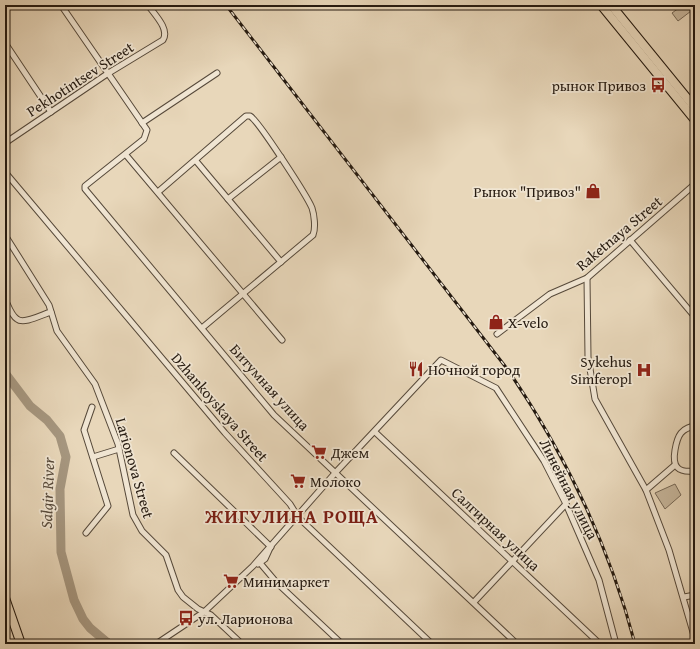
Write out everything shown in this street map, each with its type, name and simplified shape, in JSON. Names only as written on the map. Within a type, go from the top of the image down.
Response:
[{"type":"main road","points":[[601,5],[695,120]]},
{"type":"main road","points":[[611,5],[695,108]]},
{"type":"main road","points":[[5,598],[21,644]]},
{"type":"street","points":[[61,5],[142,123],[217,73]]},
{"type":"street","name":"Pekhotintsev Street","points":[[5,143],[107,74],[163,40],[165,34],[164,28],[148,5]]},
{"type":"street","points":[[5,43],[51,112]]},
{"type":"street","points":[[158,192],[248,116],[253,117],[281,157],[311,206],[315,229],[313,235],[202,328]]},
{"type":"street","name":"Битумная улица","points":[[142,123],[147,133],[144,139],[84,188],[274,415],[518,644]]},
{"type":"street","points":[[126,155],[282,340]]},
{"type":"street","points":[[228,199],[281,157]]},
{"type":"street","points":[[196,161],[281,262]]},
{"type":"street","name":"Dzhankoyskaya Street","points":[[5,172],[7,178],[225,433],[290,504],[298,517],[432,644]]},
{"type":"street","name":"Raketnaya Street","points":[[497,334],[550,294],[587,278],[695,184]]},
{"type":"street","name":"Larionova Street","points":[[5,235],[49,305],[57,331],[95,384],[119,449],[133,516],[142,531],[166,554],[178,590],[198,610],[212,615],[242,644]]},
{"type":"street","points":[[630,240],[695,317]]},
{"type":"street","points":[[587,278],[588,357],[595,399],[646,490],[663,533],[684,597],[695,639]]},
{"type":"street","points":[[5,300],[15,318],[19,321],[24,321],[51,312]]},
{"type":"street","name":"Линейная улица","points":[[375,432],[441,360],[496,388],[544,461],[566,504],[599,580],[616,644]]},
{"type":"street","points":[[86,533],[108,506],[84,430],[92,406]]},
{"type":"street","points":[[695,426],[685,429],[677,440],[673,460],[675,465],[687,472],[695,472]]},
{"type":"street","points":[[156,644],[204,612],[253,566],[298,517],[336,472],[375,432]]},
{"type":"street","name":"Салгирная улица","points":[[375,432],[600,644]]},
{"type":"street","points":[[92,457],[119,449]]},
{"type":"street","points":[[174,452],[270,547]]},
{"type":"street","points":[[646,490],[675,465]]},
{"type":"street","points":[[474,602],[566,504]]},
{"type":"street","points":[[253,566],[265,559],[270,547]]},
{"type":"street","points":[[260,563],[277,583],[342,644]]},
{"type":"street","points":[[684,597],[695,595]]},
{"type":"shaded area","points":[[683,5],[695,5],[695,8],[678,21],[672,13]]},
{"type":"shaded area","points":[[675,484],[681,495],[665,509],[655,493]]},
{"type":"shaded area","points":[[100,633],[117,644],[105,644],[92,634]]},
{"type":"waterway","name":"Salgir River","points":[[5,373],[30,406],[47,420],[60,436],[66,457],[60,489],[61,552],[74,600],[83,619],[90,628],[109,644]]},
{"type":"railway","points":[[226,5],[508,370],[529,402],[567,468],[599,536],[612,571],[635,644]]},
{"type":"place","name":"рынок Привоз","points":[[658,85]]},
{"type":"place","name":"Рынок \"Привоз\"","points":[[593,191]]},
{"type":"place","name":"X-velo","points":[[496,322]]},
{"type":"place","name":"Ночной город","points":[[416,369]]},
{"type":"place","name":"Sykehus Simferopl","points":[[644,370]]},
{"type":"place","name":"Джем","points":[[319,452]]},
{"type":"place","name":"Молоко","points":[[298,481]]},
{"type":"place","name":"Минимаркет","points":[[231,581]]},
{"type":"place","name":"ул. Ларионова","points":[[186,618]]},
{"type":"district","name":"ЖИГУЛИНА РОЩА","points":[[292,516]]}]
